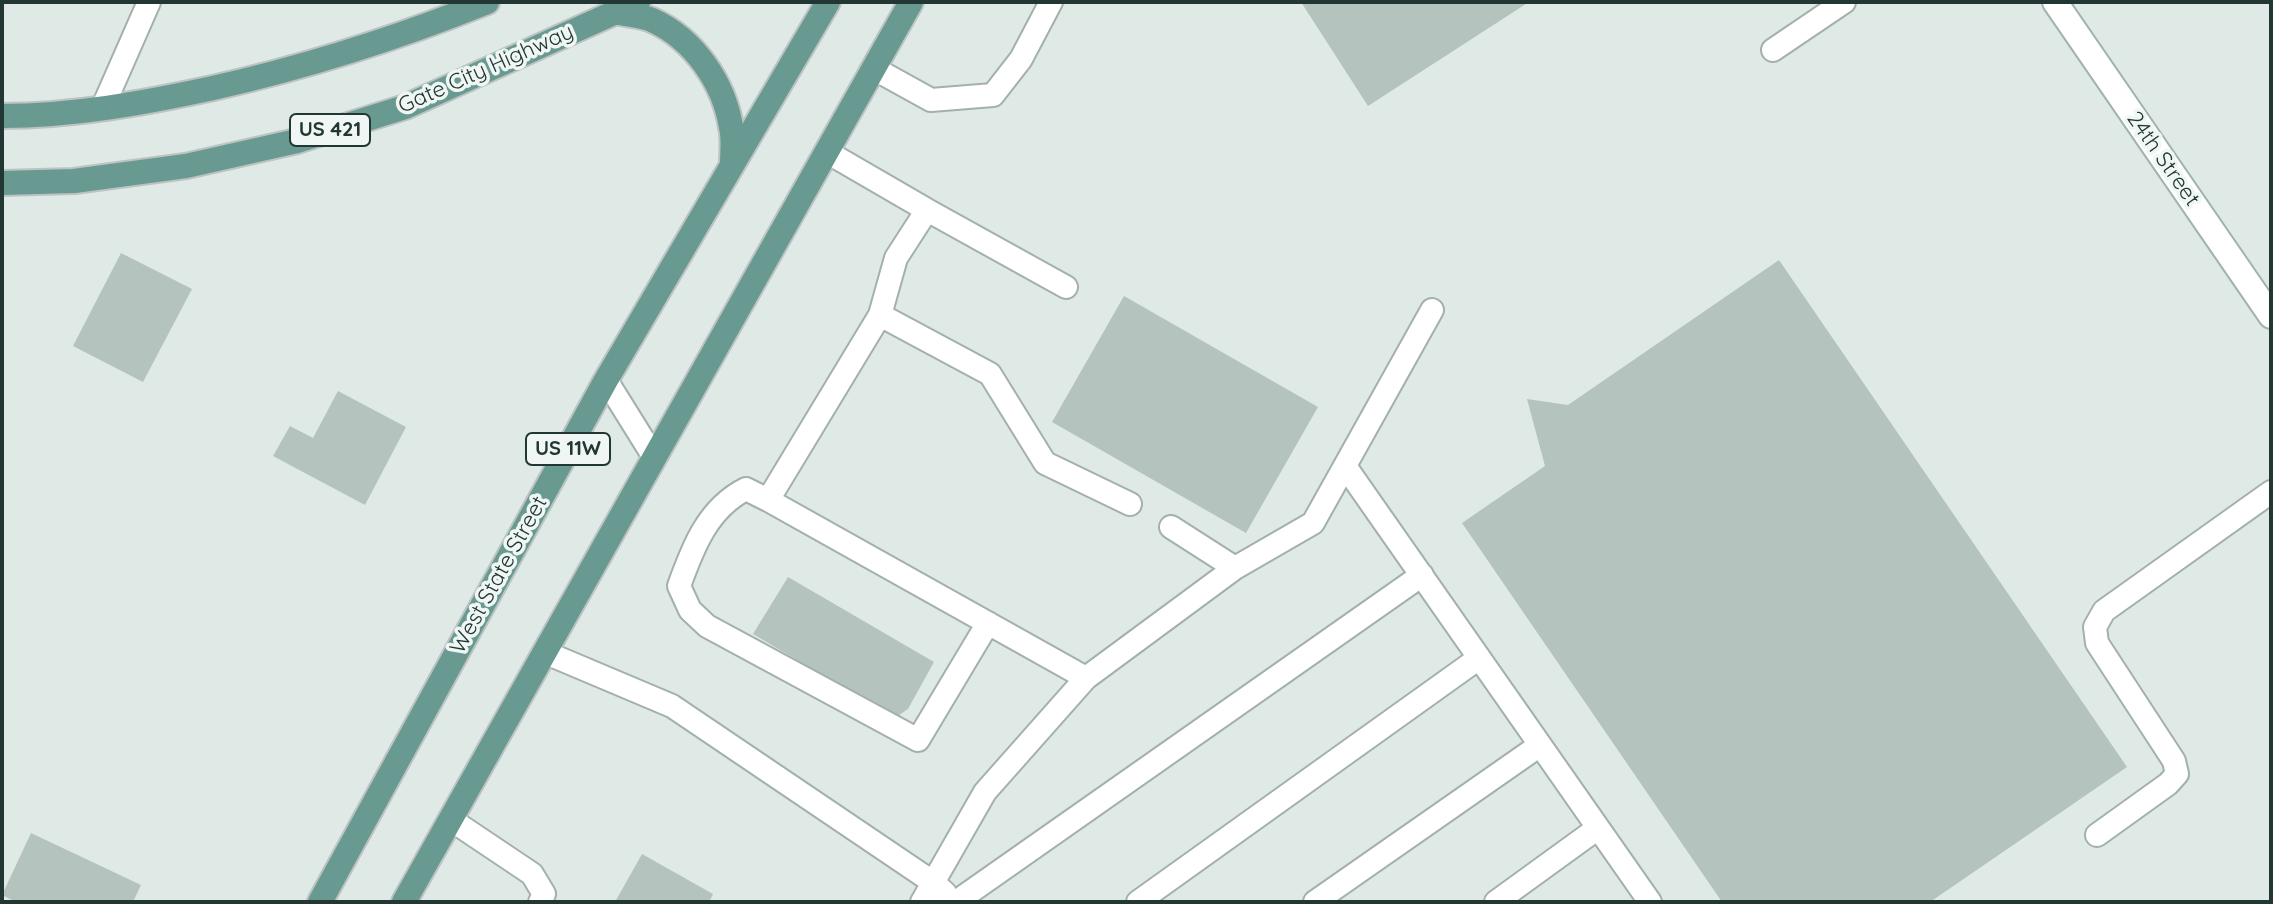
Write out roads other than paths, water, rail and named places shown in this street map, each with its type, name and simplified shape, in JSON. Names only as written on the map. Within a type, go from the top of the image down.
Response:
[{"type":"main road","points":[[2,116],[44,116],[102,109],[289,71],[408,34],[487,2]]},
{"type":"main road","name":"Gate City Highway","points":[[2,183],[74,181],[186,166],[297,141],[405,107],[638,2]]},
{"type":"main road","name":"West State Street","points":[[320,902],[606,380],[828,2]]},
{"type":"main road","points":[[404,902],[911,2]]},
{"type":"main road","points":[[615,12],[651,20],[686,42],[707,68],[725,98],[732,130],[732,165]]},
{"type":"street","name":"24th Street","points":[[2055,2],[2271,316]]},
{"type":"lane","points":[[102,109],[149,2]]},
{"type":"lane","points":[[873,68],[931,100],[993,95],[1021,59],[1051,2]]},
{"type":"lane","points":[[1773,50],[1844,2]]},
{"type":"lane","points":[[827,152],[1066,287]]},
{"type":"lane","points":[[768,500],[880,315],[896,258],[927,210]]},
{"type":"lane","points":[[928,892],[985,792],[1086,678],[1235,568],[1313,523],[1432,310]]},
{"type":"lane","points":[[880,315],[990,374],[1045,463],[1130,504]]},
{"type":"lane","points":[[606,380],[654,457]]},
{"type":"lane","points":[[1345,466],[1650,902]]},
{"type":"lane","points":[[988,623],[918,740],[707,626],[690,610],[679,586],[695,542],[727,498],[746,489],[768,500],[988,623],[1086,678]]},
{"type":"lane","points":[[2097,835],[2168,784],[2177,774],[2174,761],[2097,643],[2095,627],[2104,611],[2271,492]]},
{"type":"lane","points":[[1171,527],[1235,568]]},
{"type":"lane","points":[[544,652],[672,706],[928,892],[956,902],[1422,575]]},
{"type":"lane","points":[[1138,902],[1479,658]]},
{"type":"lane","points":[[1315,902],[1540,745]]},
{"type":"lane","points":[[450,819],[532,874],[544,894],[540,902]]},
{"type":"lane","points":[[1496,902],[1598,828]]}]
